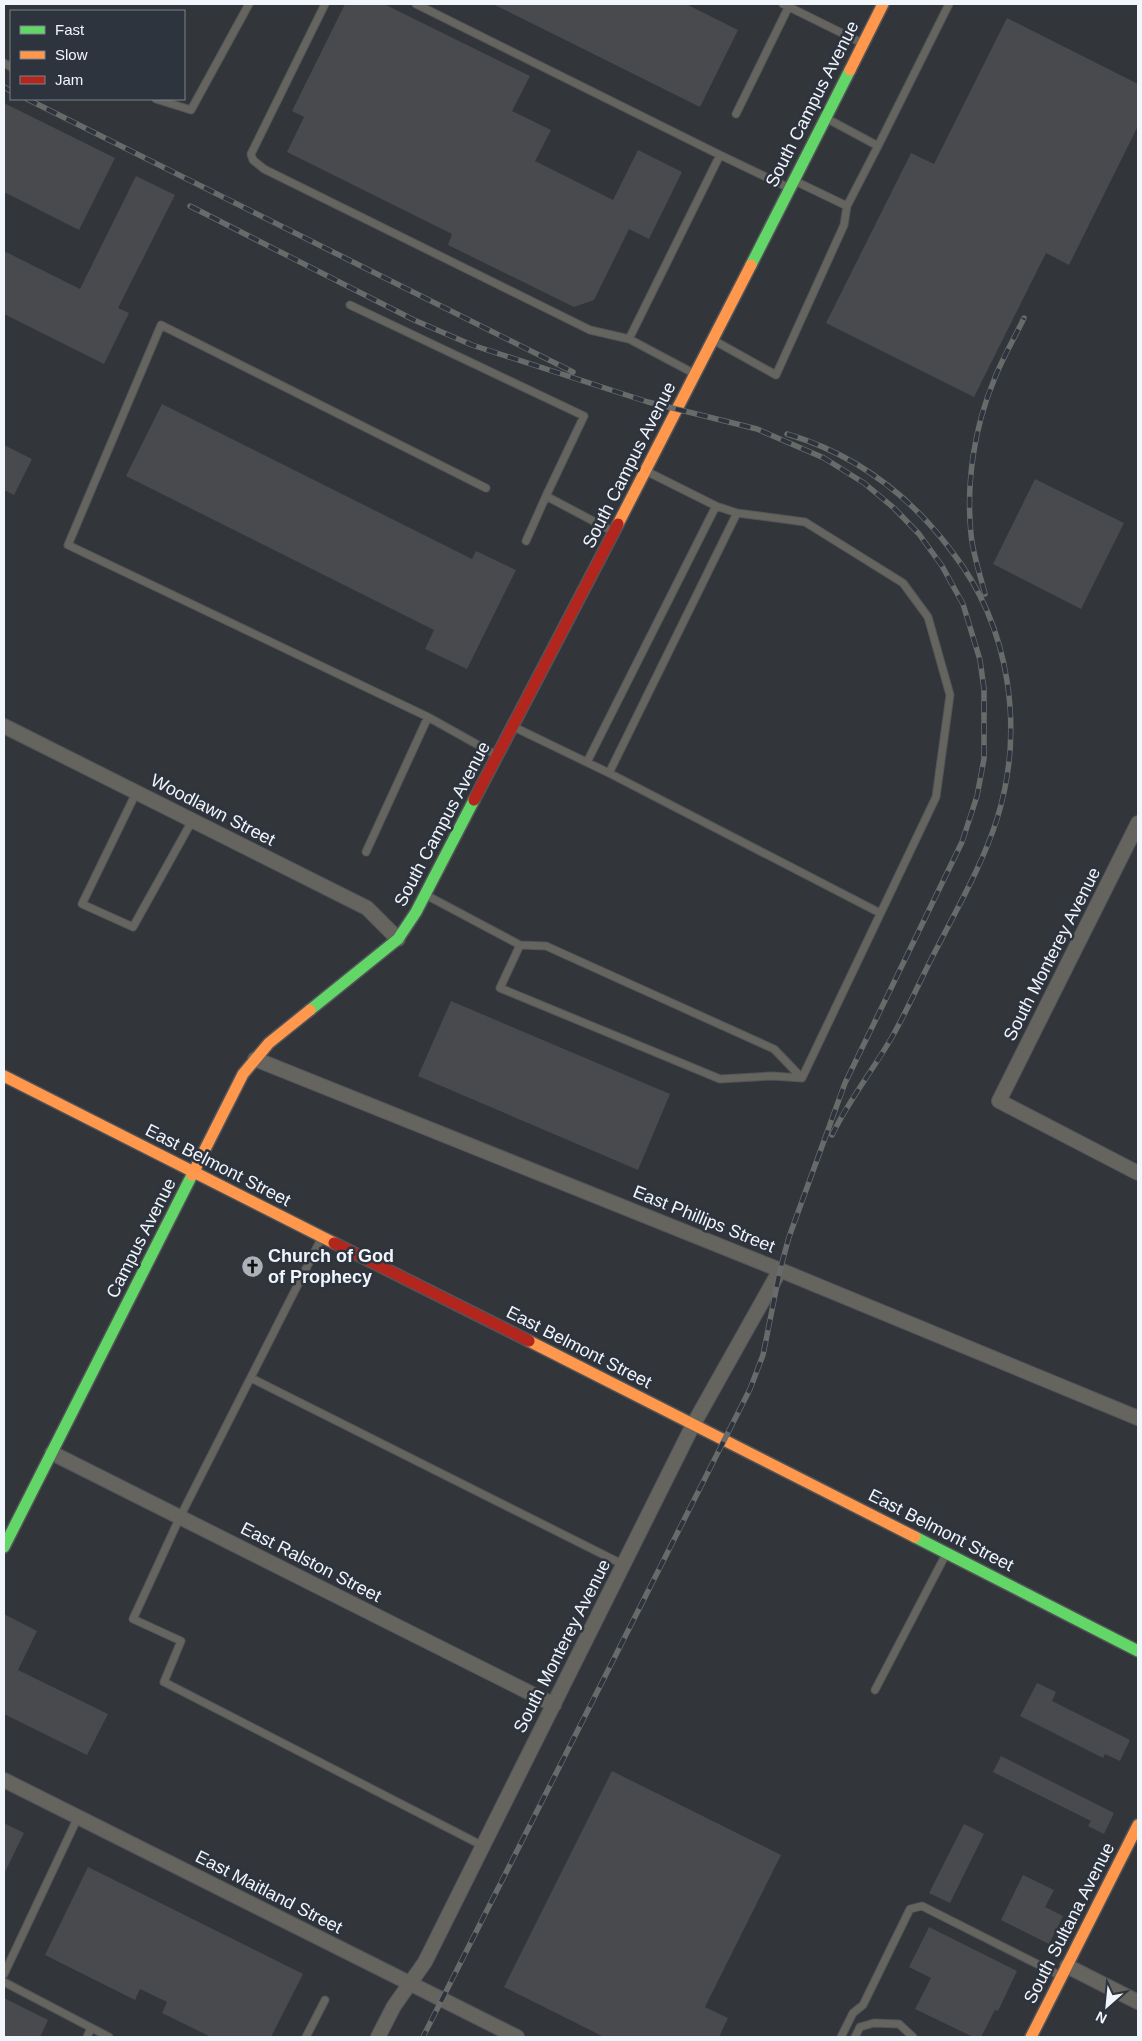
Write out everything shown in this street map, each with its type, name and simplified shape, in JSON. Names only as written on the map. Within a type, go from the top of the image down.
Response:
[{"type":"street","name":"South Campus Avenue","points":[[398,939],[426,895],[514,726],[883,4]]},
{"type":"street","name":"Woodlawn Street","points":[[4,726],[367,908],[398,939]]},
{"type":"street","name":"South Monterey Avenue","points":[[1138,823],[999,1101],[1138,1173]]},
{"type":"street","name":"Campus Avenue","points":[[4,1547],[243,1074],[269,1043],[398,939]]},
{"type":"street","name":"East Phillips Street","points":[[255,1059],[780,1270],[1138,1418]]},
{"type":"street","name":"East Belmont Street","points":[[4,1076],[1138,1651]]},
{"type":"street","name":"South Monterey Avenue","points":[[378,2037],[394,2006],[426,1962],[694,1425],[780,1270]]},
{"type":"street","name":"East Ralston Street","points":[[52,1452],[554,1705]]},
{"type":"street","name":"East Maitland Street","points":[[4,1780],[517,2037]]},
{"type":"street","name":"South Sultana Avenue","points":[[1031,2037],[1138,1826]]},
{"type":"street","points":[[1064,1971],[1138,2002]]},
{"type":"lane","points":[[159,100],[191,110],[249,4]]},
{"type":"lane","points":[[325,4],[250,154],[253,160],[264,169],[590,330],[629,339],[695,374]]},
{"type":"lane","points":[[416,4],[720,155],[847,206]]},
{"type":"lane","points":[[712,340],[776,375],[844,225],[847,206],[949,4]]},
{"type":"lane","points":[[736,114],[787,5],[863,43]]},
{"type":"lane","points":[[825,117],[878,146]]},
{"type":"lane","points":[[629,339],[720,155]]},
{"type":"lane","points":[[350,305],[584,416],[526,540]]},
{"type":"lane","points":[[486,488],[161,325],[68,545],[428,717],[498,756]]},
{"type":"lane","points":[[646,471],[716,506],[736,513],[805,522],[903,583],[928,617],[950,695],[936,797],[802,1078]]},
{"type":"lane","points":[[546,496],[614,532]]},
{"type":"lane","points":[[587,762],[716,506]]},
{"type":"lane","points":[[608,773],[736,513]]},
{"type":"lane","points":[[366,852],[428,717]]},
{"type":"lane","points":[[514,726],[880,913]]},
{"type":"lane","points":[[136,792],[82,904],[133,927],[192,821]]},
{"type":"lane","points":[[426,895],[520,945],[546,946],[774,1049],[802,1078]]},
{"type":"lane","points":[[520,945],[500,988],[720,1079],[772,1076],[802,1078]]},
{"type":"lane","points":[[322,1237],[180,1517],[133,1618],[182,1642],[164,1682],[483,1846]]},
{"type":"lane","points":[[251,1378],[624,1565]]},
{"type":"lane","points":[[875,1690],[947,1553]]},
{"type":"lane","points":[[4,1974],[78,1817]]},
{"type":"lane","points":[[841,2037],[853,2013],[863,2004],[910,1909],[922,1906],[1064,1971]]},
{"type":"lane","points":[[4,1982],[110,2037]]},
{"type":"lane","points":[[306,2037],[325,2000]]},
{"type":"lane","points":[[855,2037],[860,2027],[884,2023],[899,2024],[913,2037]]},
{"type":"lane","points":[[87,2037],[92,2028]]},
{"type":"building","points":[[345,4],[384,4],[530,76],[512,111],[551,130],[535,161],[613,200],[638,150],[682,172],[649,239],[629,229],[594,300],[574,307],[448,245],[452,234],[287,152],[304,117],[292,111]]},
{"type":"building","points":[[493,4],[686,4],[738,30],[700,107]]},
{"type":"building","points":[[1007,18],[1138,84],[1138,126],[1069,265],[1046,253],[974,397],[826,323],[911,153],[934,164]]},
{"type":"building","points":[[4,103],[115,158],[79,230],[4,192]]},
{"type":"building","points":[[136,176],[175,195],[118,308],[129,313],[104,364],[4,314],[4,251],[80,289]]},
{"type":"building","points":[[162,404],[472,559],[476,551],[516,570],[467,669],[425,649],[434,630],[126,476]]},
{"type":"building","points":[[4,445],[32,459],[14,495],[4,490]]},
{"type":"building","points":[[1035,479],[1124,523],[1081,609],[993,564]]},
{"type":"building","points":[[451,1001],[670,1094],[638,1170],[418,1076]]},
{"type":"building","points":[[4,1614],[37,1631],[18,1670],[108,1714],[87,1755],[4,1714]]},
{"type":"building","points":[[1037,1683],[1056,1692],[1052,1701],[1130,1740],[1120,1761],[1105,1754],[1103,1758],[1020,1716]]},
{"type":"building","points":[[1001,1756],[1114,1813],[1104,1834],[1088,1826],[1091,1821],[993,1772]]},
{"type":"building","points":[[612,1771],[781,1855],[705,2007],[728,2018],[719,2037],[604,2037],[504,1987]]},
{"type":"building","points":[[4,1823],[24,1833],[4,1874]]},
{"type":"building","points":[[964,1824],[984,1834],[950,1903],[929,1893]]},
{"type":"building","points":[[88,1867],[303,1974],[271,2037],[211,2037],[162,2013],[167,2002],[140,1989],[135,2000],[45,1955]]},
{"type":"building","points":[[1023,1875],[1054,1890],[1045,1907],[1063,1916],[1049,1944],[1001,1920]]},
{"type":"building","points":[[929,1927],[1017,1971],[998,2011],[995,2010],[981,2037],[973,2037],[915,2009],[931,1978],[909,1967]]},
{"type":"building","points":[[4,1998],[48,2020],[40,2037],[4,2037]]},
{"type":"railway","points":[[4,87],[10,90]]},
{"type":"railway","points":[[29,100],[573,372]]},
{"type":"railway","points":[[190,206],[414,320],[472,345],[648,402],[757,429],[824,458],[864,483],[894,508],[919,534],[942,566],[963,604],[980,660],[984,689],[984,759],[977,796],[962,842],[845,1083],[789,1237],[780,1270],[763,1355],[750,1389],[423,2037]]},
{"type":"railway","points":[[985,594],[971,534],[970,495],[973,456],[987,398],[1001,364],[1024,318]]},
{"type":"railway","points":[[787,434],[836,453],[858,465],[900,496],[937,532],[972,582],[988,613],[999,646],[1007,680],[1010,715],[1010,750],[1005,785],[997,819],[985,852],[898,1026],[832,1135]]},
{"type":"traffic: fast","points":[[751,265],[850,70]]},
{"type":"traffic: fast","points":[[310,1010],[398,939],[416,912],[474,800]]},
{"type":"traffic: fast","points":[[4,1547],[192,1175]]},
{"type":"traffic: fast","points":[[915,1537],[1138,1651]]},
{"type":"traffic: slow","points":[[850,70],[883,4]]},
{"type":"traffic: slow","points":[[618,524],[751,265]]},
{"type":"traffic: slow","points":[[192,1175],[243,1074],[269,1043],[310,1010]]},
{"type":"traffic: slow","points":[[4,1076],[334,1243]]},
{"type":"traffic: slow","points":[[529,1341],[915,1537]]},
{"type":"traffic: slow","points":[[1031,2037],[1138,1825]]},
{"type":"traffic: jam","points":[[474,800],[618,524]]},
{"type":"traffic: jam","points":[[334,1243],[529,1341]]},
{"type":"place","name":"Church of God of Prophecy","points":[[252,1266]]}]
